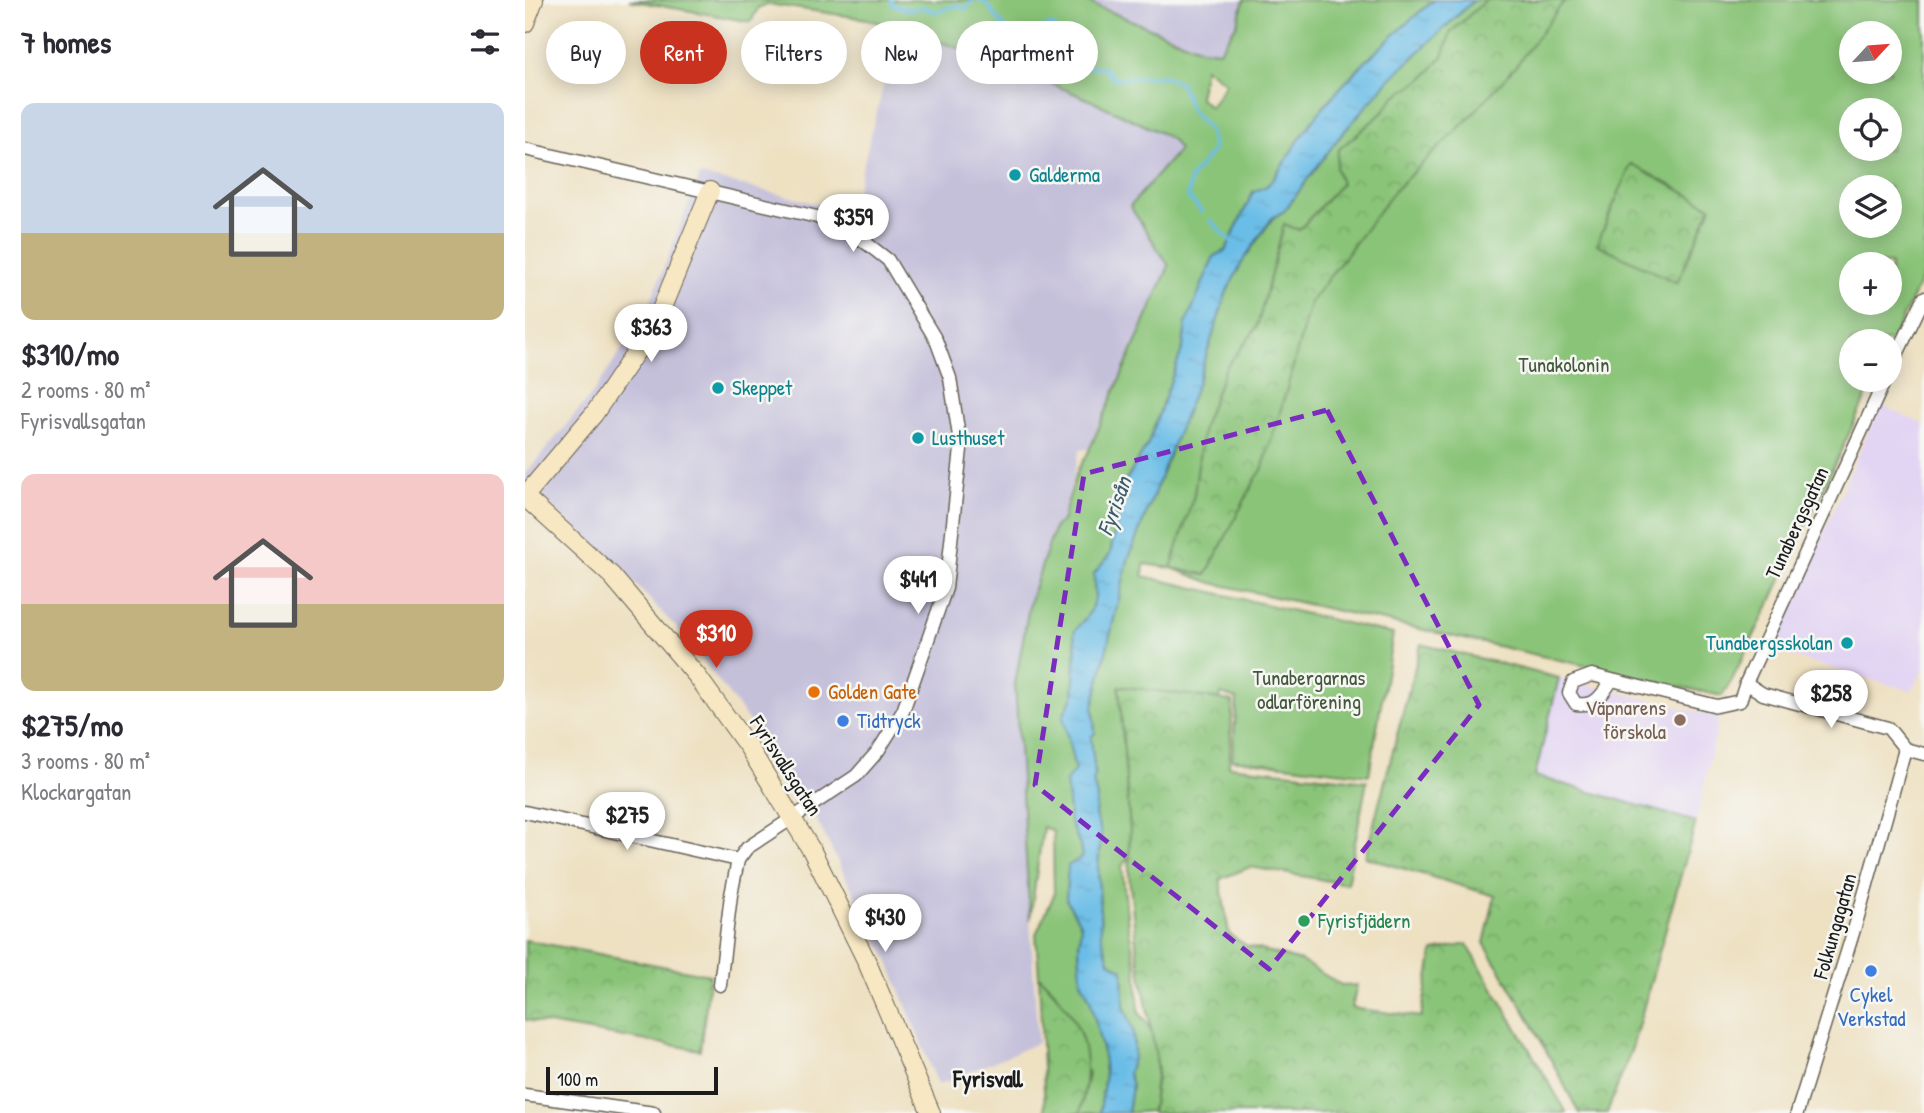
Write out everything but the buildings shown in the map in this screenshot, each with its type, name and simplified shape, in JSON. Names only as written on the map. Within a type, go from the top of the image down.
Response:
[{"type":"street","points":[[525,23],[534,0]]},
{"type":"street","points":[[525,149],[817,217],[860,239],[888,260],[936,340],[950,378],[961,449],[946,587],[903,711],[878,751],[856,776],[747,848],[738,860],[720,985]]},
{"type":"street","points":[[525,496],[594,414],[656,322],[710,191]]},
{"type":"street","points":[[1902,344],[1924,298]]},
{"type":"street","name":"Tunabergsgatan","points":[[1746,683],[1879,392]]},
{"type":"street","name":"Fyrisvallsgatan","points":[[525,496],[603,566],[697,676],[749,748],[793,817],[866,960],[931,1113]]},
{"type":"street","points":[[1612,680],[1717,706],[1740,701],[1746,683],[1763,694],[1888,728],[1905,749],[1924,754]]},
{"type":"street","name":"Folkungagatan","points":[[1797,1113],[1857,920],[1905,749]]},
{"type":"street","points":[[525,812],[738,860]]},
{"type":"street","points":[[525,1095],[601,1110],[654,1113]]},
{"type":"highlighted area","points":[[1327,410],[1479,705],[1269,969],[1035,785],[1084,474]]},
{"type":"shaded area","points":[[1082,0],[1269,0],[1232,62]]},
{"type":"shaded area","points":[[942,43],[956,48],[956,84],[1051,84],[1161,133],[1172,140],[1179,150],[1169,266],[1088,449],[1080,450],[1062,521],[1055,526],[1030,601],[1015,683],[1038,1043],[938,1085],[888,960],[810,807],[687,639],[622,570],[525,484],[525,474],[593,393],[646,313],[700,175],[851,212],[884,84],[942,84]]},
{"type":"shaded area","points":[[1880,404],[1924,425],[1924,670],[1911,691],[1772,651]]},
{"type":"shaded area","points":[[1559,678],[1719,717],[1696,822],[1534,775]]},
{"type":"green space","points":[[629,0],[1082,0],[1201,49],[1219,51],[1237,24],[1244,0],[1434,0],[1386,42],[1341,87],[1309,126],[1274,178],[1267,186],[1253,192],[1226,250],[1186,323],[1183,347],[1148,444],[1125,482],[1110,554],[1094,574],[1095,597],[1090,612],[1074,632],[1076,649],[1073,696],[1063,716],[1075,770],[1070,822],[1082,857],[1066,899],[1081,925],[1081,981],[1090,999],[1103,1053],[1105,1073],[1100,1113],[1080,1113],[1088,1073],[1055,992],[1039,976],[1036,934],[1054,895],[1053,831],[1043,827],[1030,920],[1015,684],[1030,601],[1055,526],[1062,521],[1078,469],[1087,455],[1169,266],[1130,206],[1179,150],[1172,140],[1161,133],[1052,84],[1098,84],[1098,21],[956,21],[956,47],[942,43],[942,21],[873,21],[768,4],[758,8],[752,21],[745,21]],"holes":[[[1205,68],[1226,83],[1210,107],[1199,97]]]},
{"type":"green space","name":"Tunakolonin","points":[[1474,0],[1924,0],[1924,273],[1898,329],[1839,329],[1839,392],[1868,392],[1771,601],[1722,696],[1212,583],[1171,568],[1144,564],[1143,576],[1393,634],[1369,775],[1232,759],[1237,699],[1221,694],[1220,699],[1119,687],[1130,830],[1129,857],[1122,866],[1128,926],[1136,966],[1139,1013],[1152,1034],[1156,1059],[1152,1111],[1128,1113],[1132,1086],[1128,1073],[1134,1055],[1133,1030],[1124,1006],[1123,970],[1109,961],[1101,935],[1098,866],[1101,833],[1095,815],[1097,797],[1093,782],[1095,775],[1090,737],[1095,732],[1093,707],[1128,560],[1197,384],[1227,291],[1244,259],[1273,218],[1284,211],[1337,140],[1389,80]]},
{"type":"green space","points":[[1486,0],[1565,0],[1515,67],[1471,116],[1394,191],[1310,303],[1262,470],[1206,575],[1171,568],[1194,495],[1203,427],[1225,369],[1257,327],[1284,224],[1299,230],[1341,184],[1336,168],[1338,150],[1383,112],[1394,97],[1424,78],[1443,56],[1451,32]]},
{"type":"green space","points":[[1631,164],[1711,207],[1677,283],[1597,244]]},
{"type":"green space","points":[[1421,644],[1559,678],[1535,776],[1696,822],[1632,1048],[1607,1113],[1579,1113],[1529,1018],[1484,943],[1495,896],[1365,857]]},
{"type":"green space","points":[[1119,686],[1233,701],[1229,766],[1367,781],[1347,884],[1250,867],[1220,879],[1229,934],[1247,946],[1301,961],[1343,986],[1357,985],[1352,1008],[1421,1017],[1433,951],[1467,944],[1567,1113],[1152,1113],[1158,1068],[1137,952],[1129,876],[1130,830]]},
{"type":"green space","points":[[525,940],[710,975],[700,1050],[525,1020]]},
{"type":"green space","points":[[1039,976],[1066,1007],[1082,1038],[1086,1072],[1080,1113],[1045,1113]]},
{"type":"water","points":[[1434,0],[1474,0],[1389,80],[1337,140],[1284,211],[1272,218],[1244,259],[1227,291],[1197,384],[1128,560],[1093,707],[1095,733],[1091,737],[1095,775],[1093,782],[1097,797],[1095,815],[1101,833],[1098,866],[1101,935],[1109,961],[1123,970],[1124,1006],[1133,1030],[1134,1055],[1128,1073],[1132,1086],[1128,1113],[1100,1113],[1105,1073],[1103,1053],[1090,999],[1081,981],[1081,925],[1066,899],[1068,866],[1082,857],[1070,822],[1066,781],[1075,770],[1063,716],[1073,696],[1076,649],[1074,632],[1090,612],[1095,597],[1094,574],[1110,554],[1125,482],[1148,444],[1183,347],[1186,323],[1214,256],[1226,250],[1253,192],[1267,186],[1274,178],[1327,103],[1371,56]]},
{"type":"waterway","points":[[891,0],[892,4],[904,8],[923,7],[936,12],[957,5],[965,9],[973,0]]},
{"type":"waterway","points":[[979,0],[985,2],[1008,32],[1031,33],[1052,25],[1057,31],[1052,48],[1055,59],[1074,65],[1104,68],[1114,79],[1163,76],[1181,83],[1190,109],[1209,130],[1214,149],[1190,179],[1188,197],[1202,212]]},
{"type":"waterway","points":[[1210,220],[1233,243]]},
{"type":"place","name":"Galderma","points":[[1015,175]]},
{"type":"place","name":"Skeppet","points":[[718,388]]},
{"type":"place","name":"Lusthuset","points":[[918,438]]},
{"type":"place","name":"Tunabergsskolan","points":[[1847,643]]},
{"type":"place","name":"Golden Gate","points":[[814,692]]},
{"type":"place","name":"Väpnarens förskola","points":[[1680,720]]},
{"type":"place","name":"Tidtryck","points":[[843,721]]},
{"type":"place","name":"Fyrisfjädern","points":[[1304,921]]},
{"type":"place","name":"Cykel Verkstad","points":[[1871,971]]},
{"type":"district","name":"Fyrisvall","points":[[988,1079]]},
{"type":"water label","name":"Fyrisån","points":[[1114,506]]},
{"type":"park label","name":"Tunabergarnas odlarförening","points":[[1309,690]]}]
